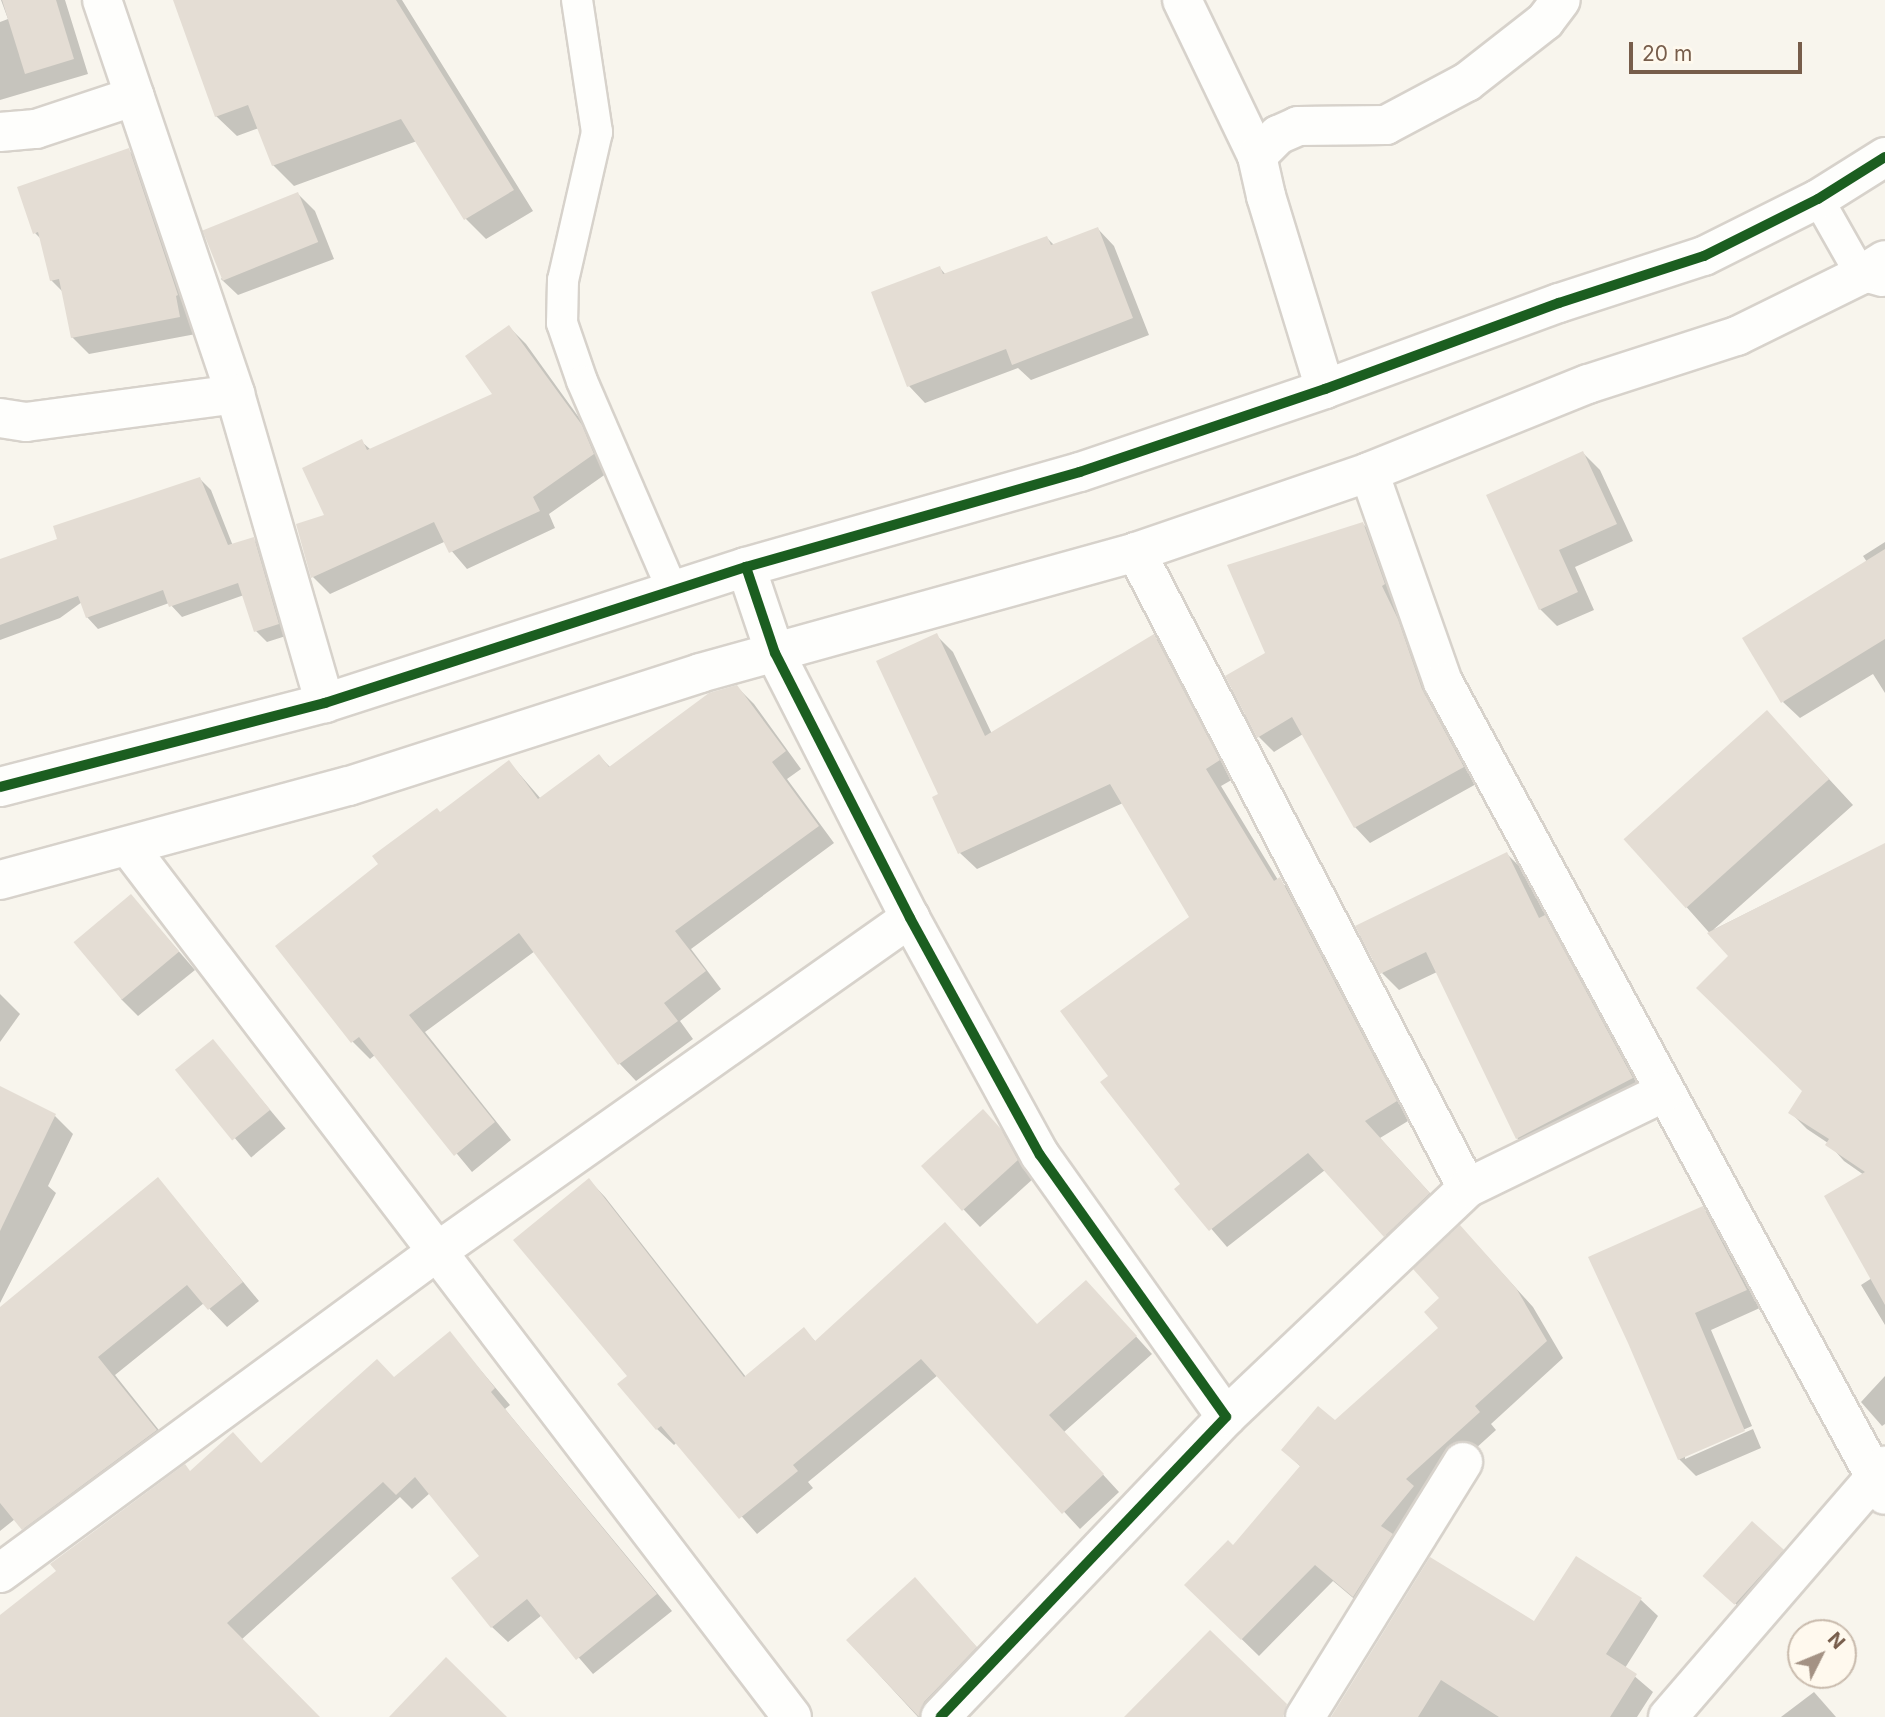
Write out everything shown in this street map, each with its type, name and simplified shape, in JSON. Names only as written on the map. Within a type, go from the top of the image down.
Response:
[{"type":"street","points":[[102,0],[235,394],[325,703]]},
{"type":"street","points":[[1182,0],[1257,156],[1266,196],[1325,389]]},
{"type":"street","points":[[1257,156],[1278,135],[1298,126],[1386,125],[1467,82],[1545,21],[1561,0]]},
{"type":"street","points":[[0,132],[36,128],[135,96]]},
{"type":"street","points":[[0,787],[325,703],[746,568],[1080,472],[1325,389],[1559,303],[1704,256],[1818,200],[1885,157]]},
{"type":"street","points":[[0,880],[349,786],[699,673],[1136,552],[1369,472],[1588,384],[1737,336],[1877,272]]},
{"type":"street","points":[[0,418],[26,422],[235,394]]},
{"type":"street","points":[[1369,472],[1443,682],[1665,1091],[1882,1479],[1668,1717]]},
{"type":"street","points":[[1136,552],[1467,1188]]},
{"type":"street","points":[[746,568],[775,653],[910,918],[1040,1155],[1226,1418]]},
{"type":"street","points":[[128,846],[792,1717]]},
{"type":"street","points":[[0,1573],[438,1251],[910,918]]},
{"type":"street","points":[[940,1717],[1226,1418],[1467,1188],[1665,1091]]},
{"type":"street","points":[[1305,1717],[1463,1462]]},
{"type":"lane","points":[[577,0],[597,132],[563,280],[562,323],[583,381],[673,591]]},
{"type":"lane","points":[[1818,200],[1877,272]]},
{"type":"building","points":[[2,0],[56,0],[74,59],[25,74]]},
{"type":"building","points":[[173,0],[396,0],[514,190],[464,220],[401,119],[272,166],[248,105],[215,117]]},
{"type":"building","points":[[129,148],[178,295],[180,317],[71,338],[59,279],[50,281],[38,232],[33,234],[17,187]]},
{"type":"building","points":[[298,192],[318,242],[223,281],[203,231]]},
{"type":"building","points":[[1098,227],[1133,318],[1012,365],[1006,349],[907,387],[871,292],[940,266],[943,274],[1047,236],[1051,245]]},
{"type":"building","points":[[509,325],[582,425],[594,454],[533,497],[540,511],[449,553],[434,522],[311,578],[296,524],[324,515],[302,468],[362,439],[367,450],[492,394],[465,356]]},
{"type":"building","points":[[1583,451],[1617,524],[1559,550],[1578,592],[1539,610],[1486,495]]},
{"type":"building","points":[[200,477],[228,545],[254,537],[279,624],[254,632],[238,583],[169,607],[163,590],[86,618],[78,596],[0,625],[0,559],[57,539],[53,526]]},
{"type":"building","points":[[1363,522],[1385,584],[1382,586],[1398,619],[1422,689],[1464,767],[1354,828],[1292,717],[1257,738],[1225,676],[1265,653],[1227,565]]},
{"type":"building","points":[[1885,549],[1885,639],[1781,703],[1742,638]]},
{"type":"building","points":[[937,633],[985,736],[1154,634],[1220,760],[1206,769],[1274,881],[1280,877],[1397,1101],[1365,1121],[1430,1193],[1384,1237],[1308,1153],[1209,1231],[1174,1189],[1180,1184],[1100,1082],[1108,1076],[1060,1011],[1189,917],[1110,784],[958,854],[932,797],[938,794],[876,661]]},
{"type":"building","points":[[737,685],[786,751],[772,762],[819,826],[675,931],[706,971],[664,1003],[678,1021],[618,1065],[519,933],[409,1015],[495,1122],[454,1156],[359,1037],[351,1043],[275,946],[378,864],[372,856],[437,808],[440,812],[509,760],[538,799],[599,754],[609,767],[709,693]]},
{"type":"building","points":[[1767,710],[1829,779],[1686,908],[1624,839]]},
{"type":"building","points":[[1885,843],[1885,1305],[1824,1196],[1865,1172],[1825,1145],[1829,1139],[1788,1113],[1802,1091],[1696,988],[1728,956],[1707,933]]},
{"type":"building","points":[[1507,852],[1539,918],[1545,915],[1633,1078],[1516,1139],[1426,952],[1380,974],[1355,926]]},
{"type":"building","points":[[131,894],[179,951],[122,1000],[74,942]]},
{"type":"building","points":[[213,1039],[270,1110],[232,1141],[175,1070]]},
{"type":"building","points":[[0,1086],[56,1114],[0,1231]]},
{"type":"building","points":[[983,1109],[1001,1129],[1018,1160],[962,1211],[921,1166]]},
{"type":"building","points":[[158,1177],[243,1282],[208,1310],[187,1285],[98,1357],[157,1430],[22,1530],[0,1503],[0,1307]]},
{"type":"building","points":[[589,1178],[744,1377],[804,1327],[815,1341],[945,1222],[1037,1324],[1086,1280],[1137,1336],[1049,1415],[1104,1474],[1062,1514],[921,1359],[793,1465],[798,1471],[739,1519],[661,1426],[656,1430],[617,1384],[627,1376],[513,1240]]},
{"type":"building","points":[[1703,1206],[1747,1290],[1695,1313],[1745,1431],[1678,1460],[1588,1257]]},
{"type":"building","points":[[1460,1225],[1516,1288],[1547,1341],[1475,1406],[1480,1412],[1406,1479],[1414,1486],[1381,1526],[1393,1534],[1353,1597],[1315,1565],[1241,1640],[1184,1585],[1228,1540],[1233,1545],[1300,1466],[1281,1450],[1318,1406],[1335,1420],[1438,1328],[1424,1312],[1439,1298],[1413,1269]]},
{"type":"building","points":[[450,1331],[495,1388],[491,1392],[657,1594],[576,1660],[527,1599],[491,1628],[451,1578],[479,1556],[415,1477],[396,1495],[383,1482],[227,1623],[320,1717],[0,1717],[0,1615],[56,1571],[50,1564],[185,1464],[190,1471],[233,1432],[261,1463],[377,1359],[394,1377]]},
{"type":"building","points":[[1752,1521],[1784,1550],[1734,1605],[1702,1576]]},
{"type":"building","points":[[1576,1556],[1642,1598],[1606,1654],[1637,1674],[1610,1717],[1499,1717],[1441,1680],[1418,1717],[1331,1717],[1430,1557],[1534,1621]]},
{"type":"building","points":[[915,1577],[977,1647],[924,1702],[919,1717],[846,1640]]},
{"type":"building","points":[[1210,1630],[1287,1704],[1283,1717],[1124,1717]]},
{"type":"building","points":[[446,1657],[507,1717],[389,1717]]},
{"type":"cycle path","points":[[0,787],[325,703],[746,567],[1080,472],[1325,389],[1559,303],[1704,256],[1818,199],[1885,157]]},
{"type":"cycle path","points":[[746,567],[775,653],[910,918],[1040,1155],[1226,1417],[940,1717]]}]
